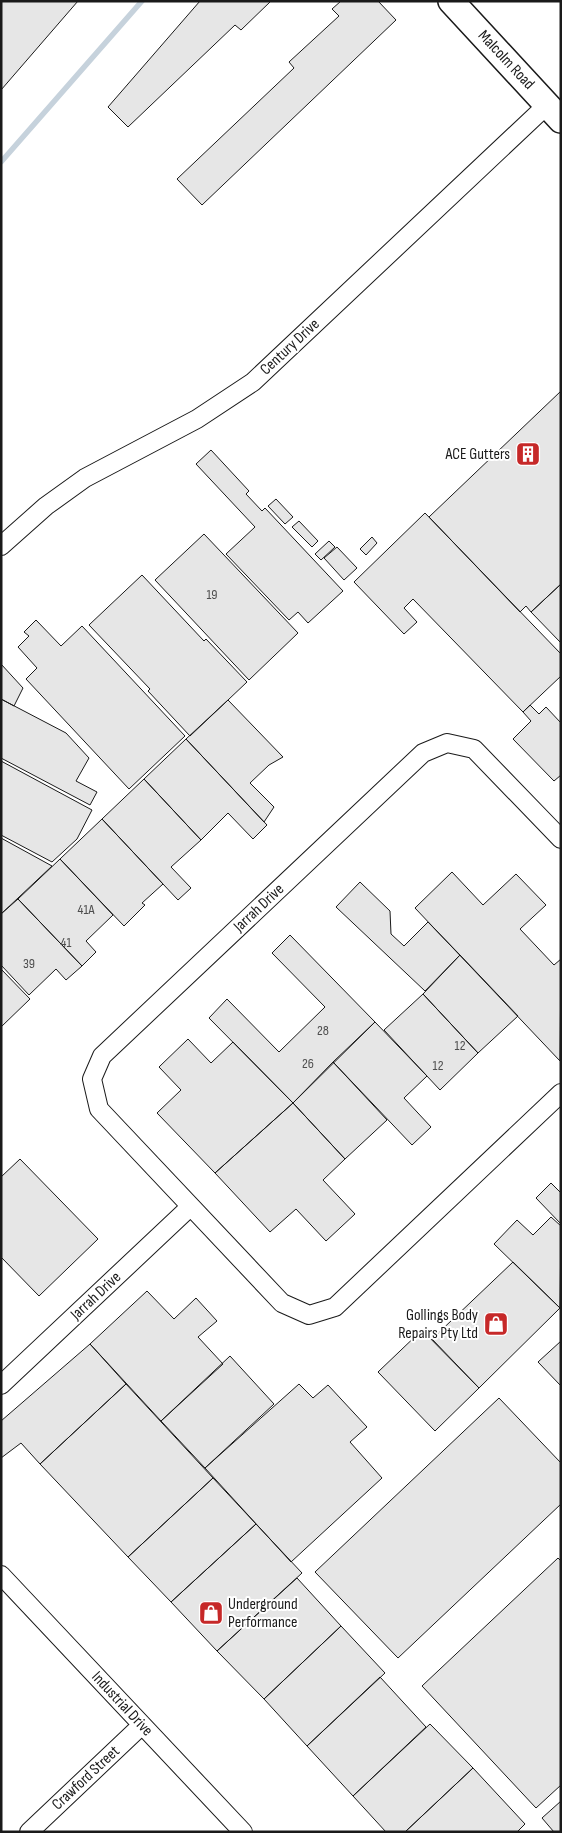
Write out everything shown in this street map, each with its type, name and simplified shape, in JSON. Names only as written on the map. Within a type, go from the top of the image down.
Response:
[{"type":"street","name":"Malcolm Road","points":[[450,1],[554,112]]},
{"type":"street","name":"Century Drive","points":[[1,546],[46,506],[85,478],[197,418],[253,382],[554,112]]},
{"type":"street","name":"Jarrah Drive","points":[[561,839],[474,749],[447,743],[423,753],[102,1056],[92,1079],[99,1109],[282,1303],[309,1315],[335,1307],[561,1093]]},
{"type":"street","name":"Jarrah Drive","points":[[1,1385],[190,1207]]},
{"type":"street","name":"Industrial Drive","points":[[1,1575],[243,1832]]},
{"type":"street","name":"Crawford Street","points":[[29,1832],[142,1725]]},
{"type":"building","points":[[1,1],[78,1],[1,90]]},
{"type":"building","points":[[200,1],[271,1],[241,30],[235,25],[128,127],[108,107]]},
{"type":"building","points":[[341,1],[378,1],[396,20],[202,205],[177,179],[294,68],[289,62],[339,16],[332,9]]},
{"type":"building","name":"ACE Gutters","points":[[561,391],[561,584],[531,612],[526,606],[520,612],[429,517]]},
{"type":"building","points":[[211,450],[249,491],[246,494],[262,511],[265,508],[343,591],[308,623],[298,612],[289,620],[226,554],[255,527],[196,464]]},
{"type":"building","points":[[276,499],[293,517],[285,524],[268,506]]},
{"type":"building","points":[[425,513],[561,654],[561,676],[523,712],[413,599],[404,608],[417,622],[404,634],[354,582]]},
{"type":"building","points":[[299,521],[318,541],[312,547],[292,527]]},
{"type":"building","points":[[204,534],[298,633],[249,680],[155,580]]},
{"type":"building","points":[[372,537],[377,543],[366,555],[360,549]]},
{"type":"building","points":[[329,541],[335,547],[321,560],[315,554]]},
{"type":"building","points":[[337,547],[357,568],[344,580],[324,558]]},
{"type":"building","points":[[142,575],[204,641],[206,639],[247,682],[190,736],[148,691],[150,689],[89,625]]},
{"type":"building","points":[[561,584],[561,643],[531,612]]},
{"type":"building","points":[[36,620],[61,646],[82,626],[185,736],[129,789],[26,679],[37,668],[18,647],[29,636],[24,632]]},
{"type":"building","points":[[1,664],[23,688],[14,706],[1,699]]},
{"type":"building","points":[[1,699],[66,733],[89,758],[76,781],[97,792],[90,805],[1,758]]},
{"type":"building","points":[[228,700],[283,757],[269,765],[250,783],[274,807],[264,822],[186,739]]},
{"type":"building","points":[[530,705],[539,714],[546,707],[561,723],[561,775],[554,781],[513,739],[531,721],[523,712]]},
{"type":"building","points":[[186,739],[267,825],[253,839],[228,813],[201,840],[144,779]]},
{"type":"building","points":[[1,761],[92,810],[77,839],[52,862],[1,835]]},
{"type":"building","points":[[144,779],[201,840],[171,867],[191,888],[178,900],[102,819]]},
{"type":"building","points":[[102,819],[163,884],[142,903],[145,905],[124,926],[60,859]]},
{"type":"building","points":[[1,838],[52,866],[1,914]]},
{"type":"building","points":[[60,859],[113,915],[86,941],[96,952],[82,966],[18,899]]},
{"type":"building","points":[[452,872],[483,905],[516,874],[546,905],[520,929],[554,965],[561,959],[560,1061],[415,908]]},
{"type":"building","points":[[360,882],[390,911],[391,934],[404,946],[428,922],[460,955],[425,991],[336,907]]},
{"type":"building","points":[[18,899],[82,966],[66,980],[56,969],[29,995],[1,965],[1,914]]},
{"type":"building","points":[[290,935],[375,1022],[293,1103],[209,1018],[227,999],[279,1052],[325,1007],[272,953]]},
{"type":"building","points":[[460,955],[518,1016],[478,1053],[423,994]]},
{"type":"building","points":[[1,969],[30,999],[1,1027]]},
{"type":"building","points":[[423,994],[478,1053],[440,1090],[384,1030]]},
{"type":"building","points":[[375,1022],[427,1076],[404,1098],[431,1127],[412,1145],[333,1062]]},
{"type":"building","points":[[188,1039],[211,1063],[233,1042],[293,1103],[215,1173],[157,1113],[181,1090],[159,1067]]},
{"type":"building","points":[[333,1062],[387,1120],[345,1159],[293,1103]]},
{"type":"building","points":[[293,1103],[345,1159],[323,1180],[355,1214],[326,1241],[296,1209],[270,1232],[215,1173]]},
{"type":"building","points":[[20,1159],[98,1239],[39,1296],[1,1257],[1,1177]]},
{"type":"building","points":[[551,1183],[561,1193],[561,1224],[536,1198]]},
{"type":"building","points":[[551,1217],[561,1226],[560,1308],[494,1244],[517,1220],[533,1235]]},
{"type":"building","name":"Gollings Body Repairs Pty Ltd","points":[[513,1262],[560,1308],[479,1388],[432,1339]]},
{"type":"building","points":[[147,1291],[174,1319],[196,1298],[217,1321],[198,1337],[223,1364],[161,1421],[90,1344]]},
{"type":"building","points":[[422,1330],[479,1388],[435,1431],[378,1372]]},
{"type":"building","points":[[561,1341],[561,1386],[538,1362]]},
{"type":"building","points":[[90,1344],[126,1384],[40,1464],[21,1443],[1,1458],[1,1421]]},
{"type":"building","points":[[230,1356],[274,1404],[205,1468],[161,1421]]},
{"type":"building","points":[[126,1384],[213,1478],[128,1557],[40,1464]]},
{"type":"building","points":[[299,1384],[313,1398],[328,1385],[367,1427],[350,1442],[382,1478],[291,1562],[205,1468]]},
{"type":"building","points":[[499,1398],[561,1463],[561,1504],[398,1658],[315,1572]]},
{"type":"building","points":[[213,1478],[256,1524],[171,1602],[128,1557]]},
{"type":"building","points":[[256,1524],[302,1573],[217,1651],[171,1602]]},
{"type":"building","points":[[558,1558],[561,1561],[561,1785],[536,1808],[422,1686]]},
{"type":"building","points":[[297,1578],[341,1626],[264,1699],[217,1651]]},
{"type":"building","points":[[341,1626],[385,1673],[307,1746],[264,1699]]},
{"type":"building","points":[[380,1677],[426,1727],[353,1796],[307,1746]]},
{"type":"building","points":[[430,1724],[473,1768],[405,1832],[386,1832],[353,1796]]},
{"type":"building","points":[[473,1768],[525,1824],[517,1832],[405,1832]]},
{"type":"building","points":[[561,1801],[561,1832],[554,1832],[542,1818]]},
{"type":"waterway","points":[[1,162],[142,1]]},
{"type":"place","name":"ACE Gutters","points":[[528,454]]},
{"type":"place","name":"Gollings Body Repairs Pty Ltd","points":[[496,1324]]},
{"type":"place","name":"Underground Performance","points":[[211,1613]]}]
